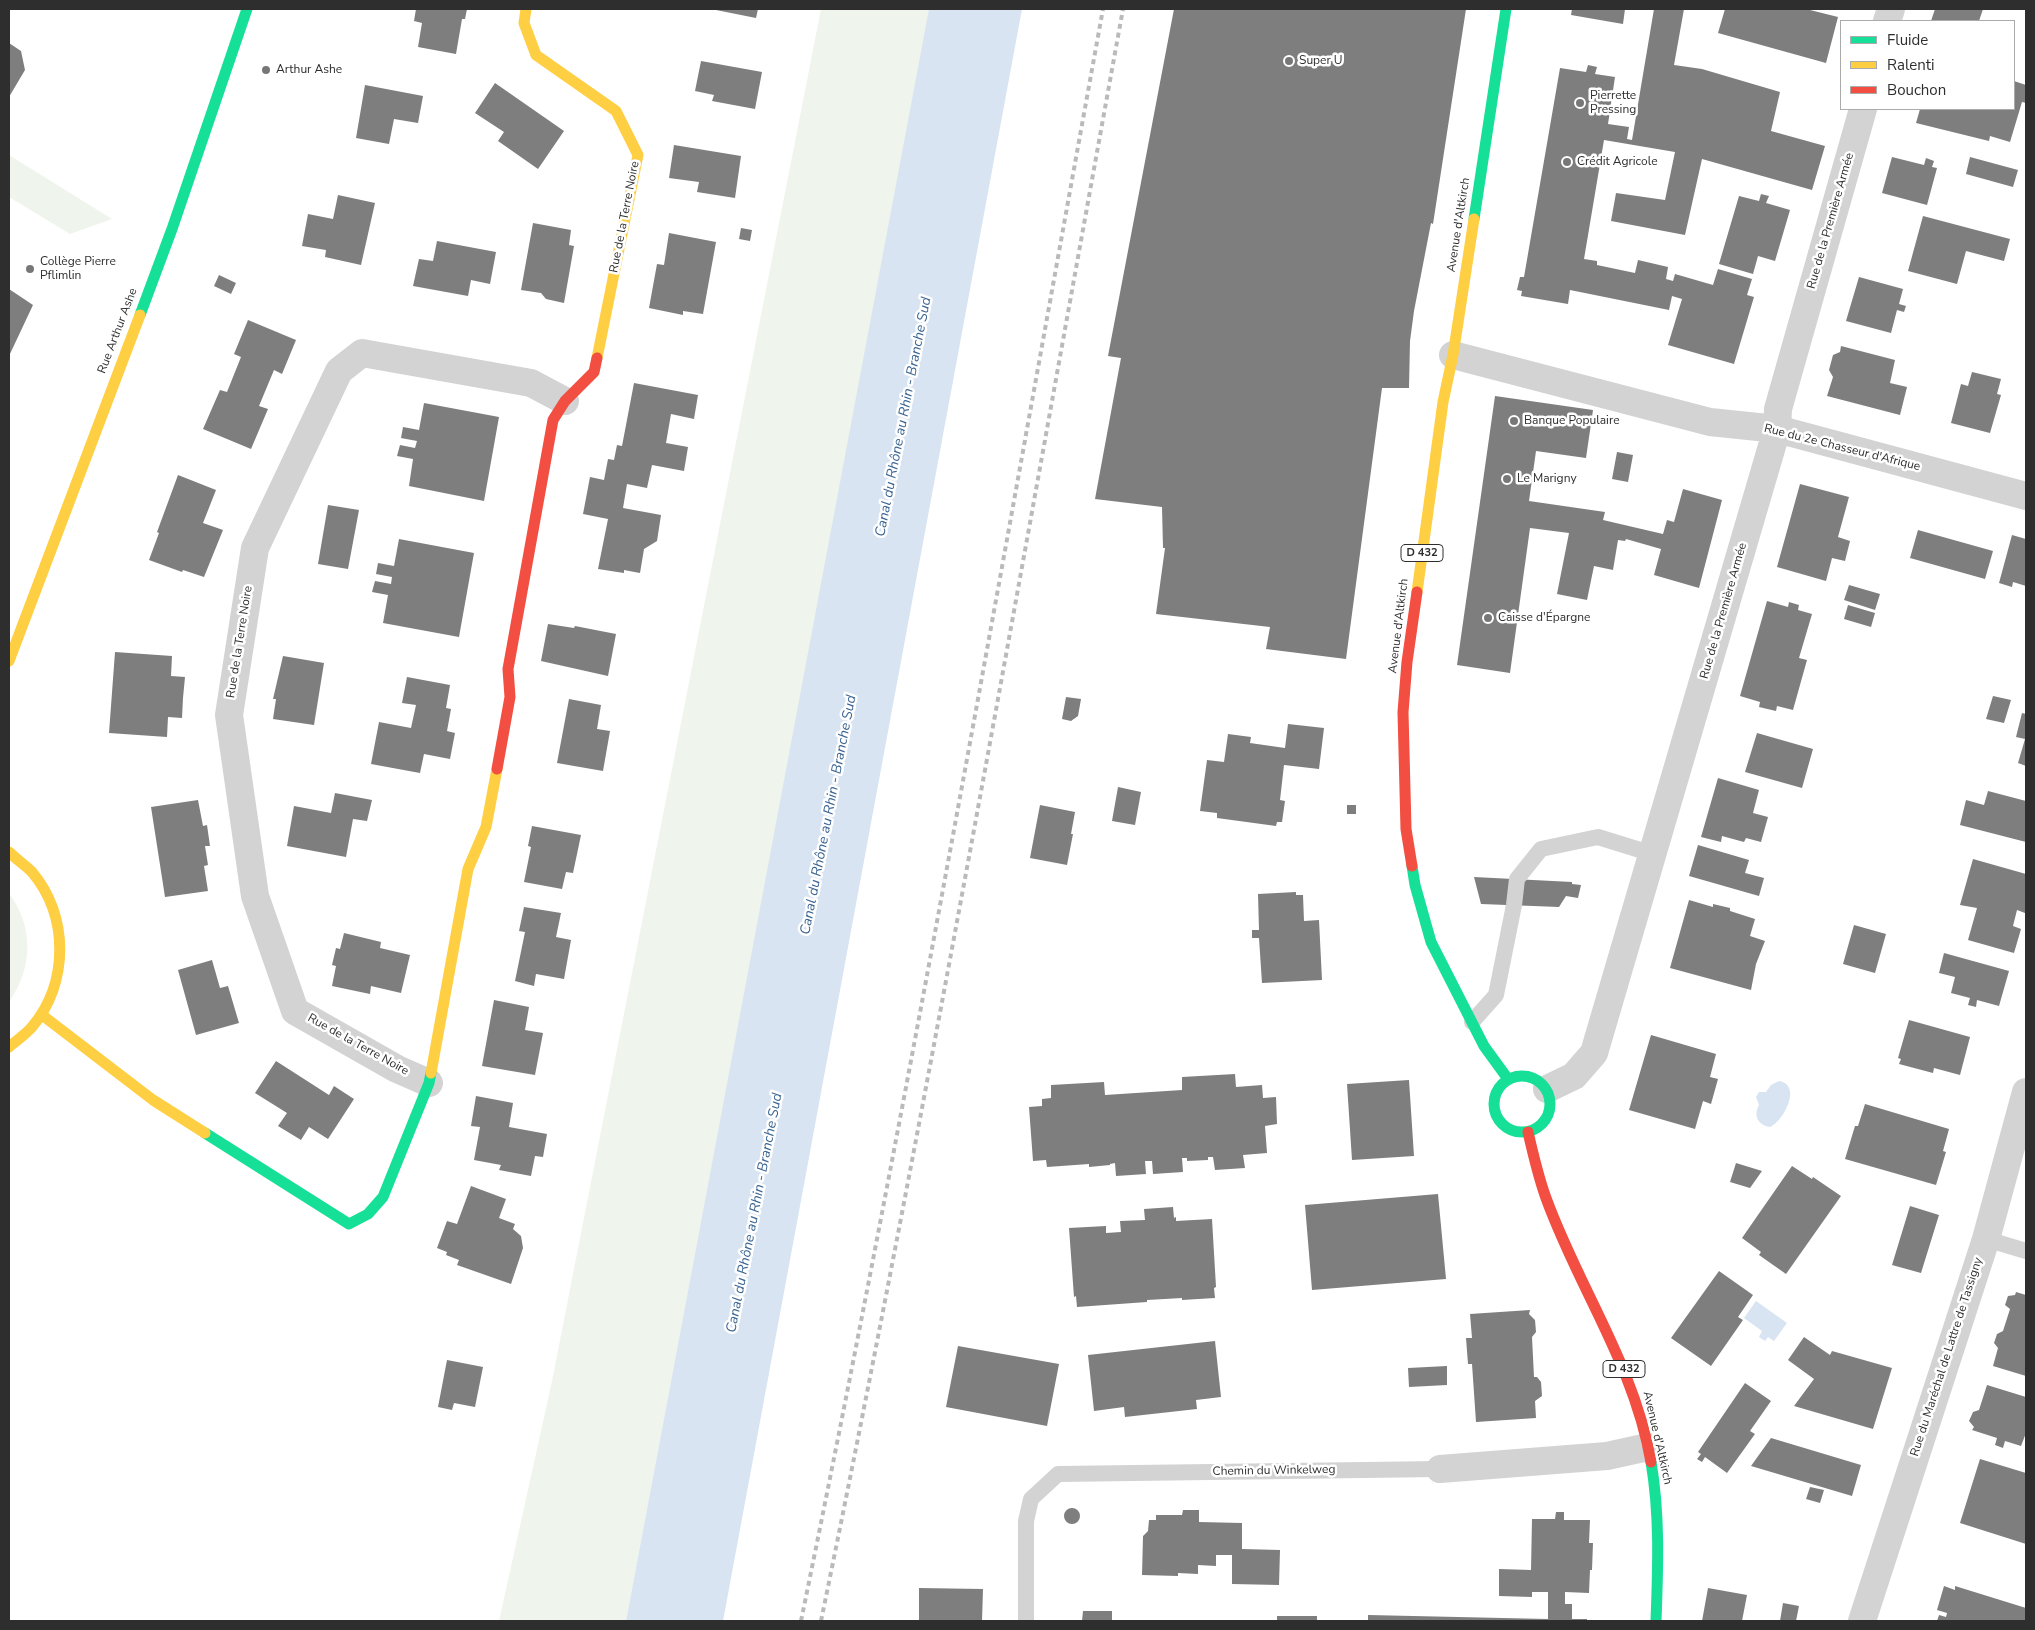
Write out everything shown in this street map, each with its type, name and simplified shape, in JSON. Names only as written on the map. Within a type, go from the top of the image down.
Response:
[{"type":"main road","name":"Rue Arthur Ashe","points":[[9,661],[172,229],[247,9]]},
{"type":"main road","name":"Rue de la Terre Noire","points":[[42,1015],[153,1100],[349,1224],[368,1214],[384,1197],[429,1082],[468,869],[488,818],[510,697],[508,669],[553,420],[565,401],[594,372],[638,155],[616,111],[536,55],[524,23],[526,9]]},
{"type":"main road","name":"Avenue d'Altkirch","points":[[1506,9],[1453,355],[1443,402],[1407,662],[1403,712],[1406,829],[1415,886],[1431,942],[1484,1046],[1508,1079]]},
{"type":"main road","points":[[9,852],[32,872],[49,897],[57,920],[61,944],[60,971],[53,995],[42,1015],[19,1040],[9,1047]]},
{"type":"main road","points":[[1516,1076],[1534,1078],[1547,1089],[1550,1098],[1548,1115],[1543,1123],[1528,1132],[1510,1130],[1497,1118],[1494,1100],[1501,1085],[1508,1079],[1516,1076]]},
{"type":"main road","name":"Avenue d'Altkirch","points":[[1528,1132],[1532,1153],[1551,1210],[1631,1385],[1648,1446],[1659,1532],[1656,1621]]},
{"type":"street","name":"Rue de la Première Armée","points":[[1547,1089],[1574,1076],[1594,1053],[1777,429],[1778,409],[1862,110]]},
{"type":"street","name":"Rue de la Terre Noire","points":[[429,1082],[397,1068],[295,1010],[255,896],[229,715],[256,548],[339,370],[362,353],[531,383],[565,401]]},
{"type":"street","name":"Rue du 2e Chasseur d'Afrique","points":[[1453,355],[1710,422],[1777,429],[2026,496]]},
{"type":"street","name":"Rue du Maréchal de Lattre de Tassigny","points":[[1862,1621],[1986,1239],[2026,1092]]},
{"type":"street","name":"Chemin du Winkelweg","points":[[1440,1468],[1607,1456],[1648,1446]]},
{"type":"lane","points":[[1472,1022],[1496,995],[1514,905],[1517,879],[1541,849],[1598,837],[1652,854]]},
{"type":"lane","points":[[1986,1239],[2026,1250]]},
{"type":"lane","name":"Chemin du Winkelweg","points":[[1026,1621],[1026,1521],[1032,1499],[1058,1474],[1440,1468]]},
{"type":"shaded area","points":[[821,9],[930,9],[626,1621],[499,1621],[552,1381]]},
{"type":"shaded area","points":[[9,155],[112,219],[70,234],[9,197]]},
{"type":"shaded area","points":[[9,893],[23,920],[27,948],[23,975],[9,1002]]},
{"type":"water","name":"Canal du Rhône au Rhin - Branche Sud","points":[[929,9],[1022,9],[723,1621],[626,1621]]},
{"type":"water","points":[[1779,1081],[1786,1084],[1790,1089],[1790,1096],[1785,1111],[1775,1124],[1770,1127],[1762,1124],[1758,1119],[1756,1113],[1759,1105],[1756,1097],[1759,1092],[1766,1092],[1771,1085]]},
{"type":"water","points":[[1756,1301],[1787,1323],[1774,1341],[1768,1337],[1765,1341],[1759,1337],[1762,1331],[1744,1318]]},
{"type":"building","points":[[416,9],[467,9],[465,19],[462,19],[456,54],[418,47],[422,23],[414,21]]},
{"type":"building","points":[[711,9],[758,9],[756,18]]},
{"type":"building","points":[[1174,9],[1466,9],[1433,224],[1431,223],[1414,311],[1410,341],[1409,388],[1382,388],[1346,659],[1266,649],[1270,627],[1156,614],[1165,548],[1163,548],[1162,507],[1095,499],[1121,358],[1108,356]]},
{"type":"building","points":[[1572,9],[1625,9],[1623,24],[1571,15]]},
{"type":"building","points":[[1654,9],[1684,9],[1674,65],[1702,69],[1780,92],[1771,131],[1825,146],[1812,190],[1702,159],[1685,235],[1611,221],[1616,193],[1665,200],[1675,152],[1604,140],[1584,259],[1597,261],[1597,265],[1635,273],[1638,260],[1668,267],[1666,279],[1673,281],[1675,274],[1713,285],[1718,269],[1752,279],[1747,295],[1754,297],[1734,364],[1668,345],[1682,299],[1672,296],[1669,310],[1570,290],[1568,304],[1521,296],[1522,291],[1517,290],[1520,277],[1524,277],[1560,68],[1586,72],[1588,65],[1597,67],[1595,74],[1615,77],[1608,124],[1629,127],[1627,139],[1632,140]]},
{"type":"building","points":[[1725,9],[1806,9],[1838,17],[1826,63],[1718,33]]},
{"type":"building","points":[[1935,9],[1983,9],[1979,20],[1931,20]]},
{"type":"building","points":[[9,43],[21,51],[25,70],[9,97]]},
{"type":"building","points":[[701,61],[762,72],[755,109],[712,101],[714,95],[695,91]]},
{"type":"building","points":[[2015,81],[2026,85],[2026,103],[2022,102],[2010,142],[1990,136],[1989,141],[1916,123],[1920,110],[2015,110]]},
{"type":"building","points":[[495,83],[564,131],[538,169],[498,141],[504,132],[475,113]]},
{"type":"building","points":[[365,85],[423,96],[418,123],[394,119],[389,144],[356,138]]},
{"type":"building","points":[[674,145],[741,156],[735,198],[697,192],[699,182],[669,178]]},
{"type":"building","points":[[1892,157],[1924,165],[1926,158],[1934,161],[1932,167],[1937,168],[1927,205],[1882,193]]},
{"type":"building","points":[[1970,157],[2018,170],[2013,187],[1966,174]]},
{"type":"building","points":[[1761,194],[1769,196],[1766,203],[1790,210],[1775,261],[1758,256],[1753,274],[1719,264],[1739,196],[1759,201]]},
{"type":"building","points":[[338,195],[375,203],[361,265],[325,257],[326,250],[302,246],[308,214],[333,219]]},
{"type":"building","points":[[1923,216],[2010,239],[2004,261],[1966,251],[1957,284],[1908,271]]},
{"type":"building","points":[[533,223],[571,230],[569,245],[574,246],[564,303],[546,299],[541,293],[521,290]]},
{"type":"building","points":[[741,228],[752,230],[750,241],[739,239]]},
{"type":"building","points":[[669,233],[716,242],[703,314],[683,311],[683,315],[649,308],[657,264],[664,265]]},
{"type":"building","points":[[437,241],[496,252],[490,284],[471,280],[468,296],[413,286],[419,259],[433,261]]},
{"type":"building","points":[[219,275],[236,283],[231,294],[214,286]]},
{"type":"building","points":[[1859,277],[1903,289],[1899,304],[1906,306],[1904,312],[1897,310],[1891,333],[1846,321]]},
{"type":"building","points":[[9,289],[33,305],[9,356]]},
{"type":"building","points":[[248,320],[296,340],[282,374],[274,370],[259,406],[268,409],[251,449],[203,429],[220,390],[227,392],[241,357],[234,354]]},
{"type":"building","points":[[1841,346],[1895,360],[1890,383],[1907,387],[1900,415],[1827,396],[1833,377],[1829,370],[1833,355],[1840,352]]},
{"type":"building","points":[[1972,372],[2001,379],[1997,394],[2001,395],[1990,433],[1951,423],[1961,384],[1968,386]]},
{"type":"building","points":[[634,383],[698,395],[694,419],[671,414],[666,443],[688,447],[684,471],[652,465],[647,488],[627,484],[623,508],[661,515],[657,541],[644,549],[640,573],[624,570],[624,573],[598,569],[608,519],[583,514],[590,477],[604,480],[608,459],[614,460],[617,445],[622,446]]},
{"type":"building","points":[[1495,396],[1593,410],[1586,458],[1536,451],[1529,501],[1605,512],[1603,520],[1663,534],[1667,520],[1674,522],[1683,489],[1722,500],[1699,588],[1654,575],[1661,549],[1626,539],[1625,541],[1618,540],[1613,570],[1594,566],[1587,600],[1557,594],[1569,533],[1530,528],[1510,673],[1457,665]]},
{"type":"building","points":[[424,403],[499,417],[484,501],[409,486],[413,459],[397,456],[400,445],[415,448],[417,441],[401,438],[403,427],[419,430]]},
{"type":"building","points":[[1617,452],[1633,455],[1628,482],[1612,479]]},
{"type":"building","points":[[178,475],[216,490],[203,523],[223,530],[204,577],[183,570],[182,572],[149,560]]},
{"type":"building","points":[[1800,484],[1849,497],[1838,537],[1850,541],[1845,561],[1832,558],[1826,581],[1777,567]]},
{"type":"building","points":[[328,505],[359,510],[348,569],[318,564]]},
{"type":"building","points":[[1918,530],[1993,551],[1985,579],[1910,558]]},
{"type":"building","points":[[2012,535],[2026,539],[2026,586],[2013,582],[2012,587],[1999,583]]},
{"type":"building","points":[[399,539],[474,553],[459,637],[383,623],[388,595],[372,592],[375,581],[391,584],[392,577],[376,574],[378,563],[394,566]]},
{"type":"building","points":[[1849,585],[1880,594],[1875,610],[1844,600]]},
{"type":"building","points":[[1767,601],[1788,607],[1789,602],[1799,605],[1798,610],[1812,614],[1799,658],[1807,660],[1793,710],[1777,706],[1776,711],[1759,707],[1760,702],[1740,696]]},
{"type":"building","points":[[1848,605],[1875,613],[1871,627],[1844,619]]},
{"type":"building","points":[[548,624],[574,628],[575,626],[616,634],[608,676],[541,661]]},
{"type":"building","points":[[115,652],[172,656],[171,676],[185,677],[182,718],[168,717],[167,737],[109,733]]},
{"type":"building","points":[[283,656],[324,663],[314,725],[273,719],[276,699],[273,699]]},
{"type":"building","points":[[407,677],[450,685],[446,708],[451,709],[447,731],[455,733],[450,759],[424,754],[420,773],[371,764],[379,722],[411,728],[416,705],[402,703]]},
{"type":"building","points":[[1993,696],[2011,700],[2004,723],[1986,719]]},
{"type":"building","points":[[1066,697],[1081,699],[1078,716],[1071,721],[1062,719]]},
{"type":"building","points":[[569,699],[601,705],[597,729],[610,731],[603,771],[557,763]]},
{"type":"building","points":[[2022,713],[2026,714],[2026,766],[2018,763],[2025,739],[2016,737]]},
{"type":"building","points":[[1288,724],[1324,728],[1319,769],[1284,765],[1280,800],[1285,801],[1282,822],[1277,822],[1276,826],[1217,818],[1217,813],[1200,811],[1207,760],[1224,762],[1228,734],[1251,737],[1250,743],[1285,748]]},
{"type":"building","points":[[1757,733],[1813,749],[1802,788],[1745,772]]},
{"type":"building","points":[[1718,778],[1759,790],[1753,813],[1768,817],[1761,842],[1746,838],[1744,842],[1722,836],[1721,842],[1701,837]]},
{"type":"building","points":[[1118,787],[1141,792],[1135,825],[1112,821]]},
{"type":"building","points":[[1988,791],[2026,801],[2026,842],[1960,825],[1966,800],[1984,805]]},
{"type":"building","points":[[335,793],[372,800],[367,821],[353,819],[346,857],[287,846],[294,806],[331,813]]},
{"type":"building","points":[[198,800],[203,826],[207,825],[210,846],[205,846],[208,865],[204,866],[208,891],[165,897],[151,807]]},
{"type":"building","points":[[1040,805],[1075,812],[1067,865],[1030,858]]},
{"type":"building","points":[[1347,805],[1356,805],[1356,814],[1347,814]]},
{"type":"building","points":[[532,826],[581,835],[573,873],[566,872],[562,889],[524,882],[531,847],[528,846]]},
{"type":"building","points":[[1698,845],[1749,860],[1745,873],[1764,878],[1759,896],[1689,876]]},
{"type":"building","points":[[1973,859],[2026,874],[2026,909],[2025,913],[2017,910],[2013,926],[2021,929],[2014,953],[1968,940],[1977,908],[1960,905]]},
{"type":"building","points":[[1474,877],[1572,882],[1572,884],[1581,885],[1578,898],[1566,896],[1559,907],[1481,904]]},
{"type":"building","points":[[1296,892],[1296,895],[1303,895],[1304,921],[1319,920],[1322,980],[1262,983],[1259,938],[1252,938],[1252,930],[1259,930],[1258,894]]},
{"type":"building","points":[[1689,900],[1713,907],[1713,904],[1730,908],[1730,911],[1755,919],[1750,936],[1765,941],[1756,964],[1751,990],[1670,968]]},
{"type":"building","points":[[524,907],[561,913],[556,937],[571,940],[564,979],[536,974],[534,986],[515,981],[525,932],[519,931]]},
{"type":"building","points":[[1854,925],[1886,934],[1875,973],[1843,964]]},
{"type":"building","points":[[344,933],[381,942],[380,948],[410,955],[401,993],[371,986],[370,994],[332,986],[336,966],[332,965],[336,948],[340,949]]},
{"type":"building","points":[[1944,953],[2009,971],[1999,1006],[1977,1000],[1976,1007],[1968,1005],[1970,998],[1951,993],[1955,977],[1939,973]]},
{"type":"building","points":[[212,960],[220,988],[228,986],[239,1023],[196,1035],[178,970]]},
{"type":"building","points":[[494,1000],[529,1007],[525,1030],[543,1033],[535,1075],[482,1066]]},
{"type":"building","points":[[1909,1020],[1970,1037],[1960,1075],[1934,1068],[1933,1073],[1899,1064],[1901,1059],[1898,1058]]},
{"type":"building","points":[[1651,1035],[1716,1054],[1710,1077],[1718,1079],[1711,1104],[1703,1101],[1695,1129],[1629,1110]]},
{"type":"building","points":[[276,1061],[329,1095],[334,1086],[354,1099],[328,1139],[309,1127],[301,1140],[278,1126],[287,1113],[255,1093]]},
{"type":"building","points":[[1235,1074],[1236,1087],[1262,1085],[1263,1098],[1276,1097],[1277,1124],[1265,1126],[1267,1153],[1243,1155],[1245,1168],[1215,1170],[1213,1157],[1208,1157],[1208,1160],[1187,1161],[1187,1158],[1182,1158],[1183,1172],[1153,1174],[1152,1161],[1145,1161],[1146,1174],[1116,1176],[1115,1163],[1089,1167],[1089,1164],[1047,1167],[1046,1160],[1033,1161],[1029,1107],[1042,1106],[1042,1099],[1051,1098],[1051,1085],[1104,1082],[1105,1095],[1182,1090],[1182,1077]]},
{"type":"building","points":[[1409,1080],[1414,1156],[1352,1160],[1347,1084]]},
{"type":"building","points":[[476,1096],[513,1103],[509,1127],[547,1134],[543,1157],[535,1156],[531,1176],[499,1170],[501,1165],[474,1160],[480,1127],[471,1126]]},
{"type":"building","points":[[1865,1104],[1949,1129],[1943,1151],[1946,1152],[1936,1185],[1845,1159],[1855,1126],[1858,1126]]},
{"type":"building","points":[[1736,1163],[1762,1171],[1750,1188],[1730,1182]]},
{"type":"building","points":[[1792,1166],[1812,1179],[1813,1177],[1841,1196],[1786,1274],[1759,1255],[1761,1252],[1742,1238]]},
{"type":"building","points":[[471,1186],[506,1199],[499,1218],[515,1224],[513,1229],[521,1236],[523,1248],[511,1284],[457,1265],[459,1260],[446,1255],[447,1252],[437,1248],[447,1221],[457,1224]]},
{"type":"building","points":[[1438,1194],[1446,1279],[1312,1290],[1305,1205]]},
{"type":"building","points":[[1910,1206],[1939,1215],[1921,1273],[1892,1265]]},
{"type":"building","points":[[1173,1207],[1176,1221],[1212,1219],[1215,1298],[1147,1300],[1147,1302],[1077,1307],[1076,1296],[1074,1297],[1069,1228],[1106,1226],[1106,1233],[1121,1232],[1120,1221],[1145,1220],[1144,1209]]},
{"type":"building","points":[[1719,1271],[1753,1295],[1738,1317],[1743,1320],[1711,1366],[1671,1338]]},
{"type":"building","points":[[2016,1292],[2026,1295],[2026,1376],[1993,1366],[1998,1348],[1994,1343],[1997,1334],[2003,1331],[2010,1309],[2005,1305],[2008,1296],[2015,1295]]},
{"type":"building","points":[[1530,1310],[1529,1314],[1535,1320],[1536,1332],[1532,1337],[1534,1377],[1537,1377],[1541,1382],[1542,1396],[1535,1401],[1536,1418],[1476,1422],[1472,1364],[1468,1364],[1466,1338],[1472,1338],[1470,1314]]},
{"type":"building","points":[[1804,1337],[1830,1355],[1832,1351],[1892,1368],[1873,1429],[1794,1406],[1814,1379],[1788,1360]]},
{"type":"building","points":[[1215,1341],[1221,1397],[1196,1400],[1197,1409],[1125,1417],[1124,1407],[1094,1411],[1088,1355]]},
{"type":"building","points":[[958,1346],[1059,1364],[1047,1426],[946,1407]]},
{"type":"building","points":[[447,1360],[483,1367],[475,1407],[454,1403],[452,1410],[438,1407]]},
{"type":"building","points":[[1447,1366],[1447,1385],[1409,1387],[1408,1368]]},
{"type":"building","points":[[1745,1383],[1771,1401],[1750,1431],[1755,1434],[1727,1473],[1705,1457],[1702,1462],[1697,1459],[1701,1454],[1698,1452]]},
{"type":"building","points":[[1987,1385],[2026,1397],[2026,1433],[2021,1446],[2005,1441],[2003,1448],[1995,1445],[1997,1438],[1972,1430],[1974,1427],[1969,1421],[1973,1412],[1979,1410]]},
{"type":"building","points":[[1771,1438],[1861,1465],[1852,1496],[1751,1466]]},
{"type":"building","points":[[1980,1459],[2026,1473],[2026,1544],[1960,1523]]},
{"type":"building","points":[[1810,1487],[1824,1490],[1820,1503],[1806,1499]]},
{"type":"building","points":[[1069,1508],[1075,1508],[1080,1513],[1078,1522],[1069,1524],[1064,1519],[1064,1513]]},
{"type":"building","points":[[1183,1510],[1199,1510],[1199,1522],[1242,1523],[1242,1549],[1280,1550],[1279,1585],[1232,1584],[1232,1555],[1216,1555],[1216,1566],[1198,1565],[1198,1574],[1178,1573],[1178,1576],[1142,1575],[1143,1536],[1148,1531],[1149,1520],[1156,1520],[1156,1515],[1182,1515]]},
{"type":"building","points":[[1556,1512],[1564,1512],[1564,1520],[1590,1520],[1589,1543],[1593,1543],[1589,1593],[1565,1592],[1565,1604],[1572,1604],[1572,1619],[1587,1619],[1587,1621],[1368,1621],[1368,1615],[1548,1619],[1548,1592],[1532,1592],[1532,1597],[1499,1596],[1499,1569],[1531,1570],[1532,1519],[1555,1519]]},
{"type":"building","points":[[1944,1586],[1955,1590],[1955,1586],[2026,1608],[2026,1621],[1937,1621],[1939,1615],[1946,1617],[1947,1613],[1937,1610]]},
{"type":"building","points":[[919,1588],[983,1589],[982,1621],[919,1621]]},
{"type":"building","points":[[1708,1588],[1747,1595],[1742,1621],[1702,1621]]},
{"type":"building","points":[[1783,1603],[1799,1606],[1796,1621],[1780,1621]]},
{"type":"building","points":[[1083,1611],[1112,1611],[1112,1621],[1082,1621]]},
{"type":"building","points":[[1277,1616],[1317,1616],[1317,1621],[1277,1621]]},
{"type":"railway","points":[[801,1621],[842,1420],[919,1018],[1103,9]]},
{"type":"railway","points":[[821,1621],[862,1420],[939,1018],[1123,9]]},
{"type":"traffic: fast","points":[[140,315],[172,229],[247,9]]},
{"type":"traffic: fast","points":[[1474,219],[1506,9]]},
{"type":"traffic: fast","points":[[1412,866],[1415,885],[1431,942],[1484,1046],[1508,1079]]},
{"type":"traffic: fast","points":[[205,1133],[349,1224],[368,1214],[383,1197],[429,1083],[431,1073]]},
{"type":"traffic: fast","points":[[1517,1076],[1527,1076],[1542,1084],[1548,1093],[1550,1104],[1548,1115],[1542,1124],[1527,1132],[1517,1132],[1506,1127],[1499,1120],[1494,1109],[1494,1099],[1499,1088],[1506,1081],[1517,1076]]},
{"type":"traffic: fast","points":[[1651,1462],[1657,1521],[1656,1621]]},
{"type":"traffic: slow","points":[[526,9],[524,23],[536,55],[616,111],[638,155],[597,358]]},
{"type":"traffic: slow","points":[[1417,592],[1443,402],[1453,355],[1474,219]]},
{"type":"traffic: slow","points":[[9,661],[140,315]]},
{"type":"traffic: slow","points":[[431,1073],[468,869],[486,827],[497,769]]},
{"type":"traffic: slow","points":[[9,852],[32,872],[44,889],[53,909],[60,949],[58,970],[53,990],[44,1010],[30,1030],[9,1047]]},
{"type":"traffic: slow","points":[[42,1015],[153,1100],[205,1133]]},
{"type":"traffic: jam","points":[[497,769],[510,697],[508,669],[553,420],[565,401],[594,372],[597,358]]},
{"type":"traffic: jam","points":[[1412,866],[1406,829],[1403,712],[1407,662],[1417,592]]},
{"type":"traffic: jam","points":[[1528,1132],[1546,1198],[1559,1231],[1619,1359],[1632,1392],[1643,1426],[1651,1462]]},
{"type":"place","name":"Super U","points":[[1289,61]]},
{"type":"place","name":"Arthur Ashe","points":[[266,70]]},
{"type":"place","name":"Pierrette Pressing","points":[[1580,103]]},
{"type":"place","name":"Crédit Agricole","points":[[1567,162]]},
{"type":"place","name":"Collège Pierre Pflimlin","points":[[30,269]]},
{"type":"place","name":"Banque Populaire","points":[[1514,421]]},
{"type":"place","name":"Le Marigny","points":[[1507,479]]},
{"type":"place","name":"Caisse d'Épargne","points":[[1488,618]]}]
